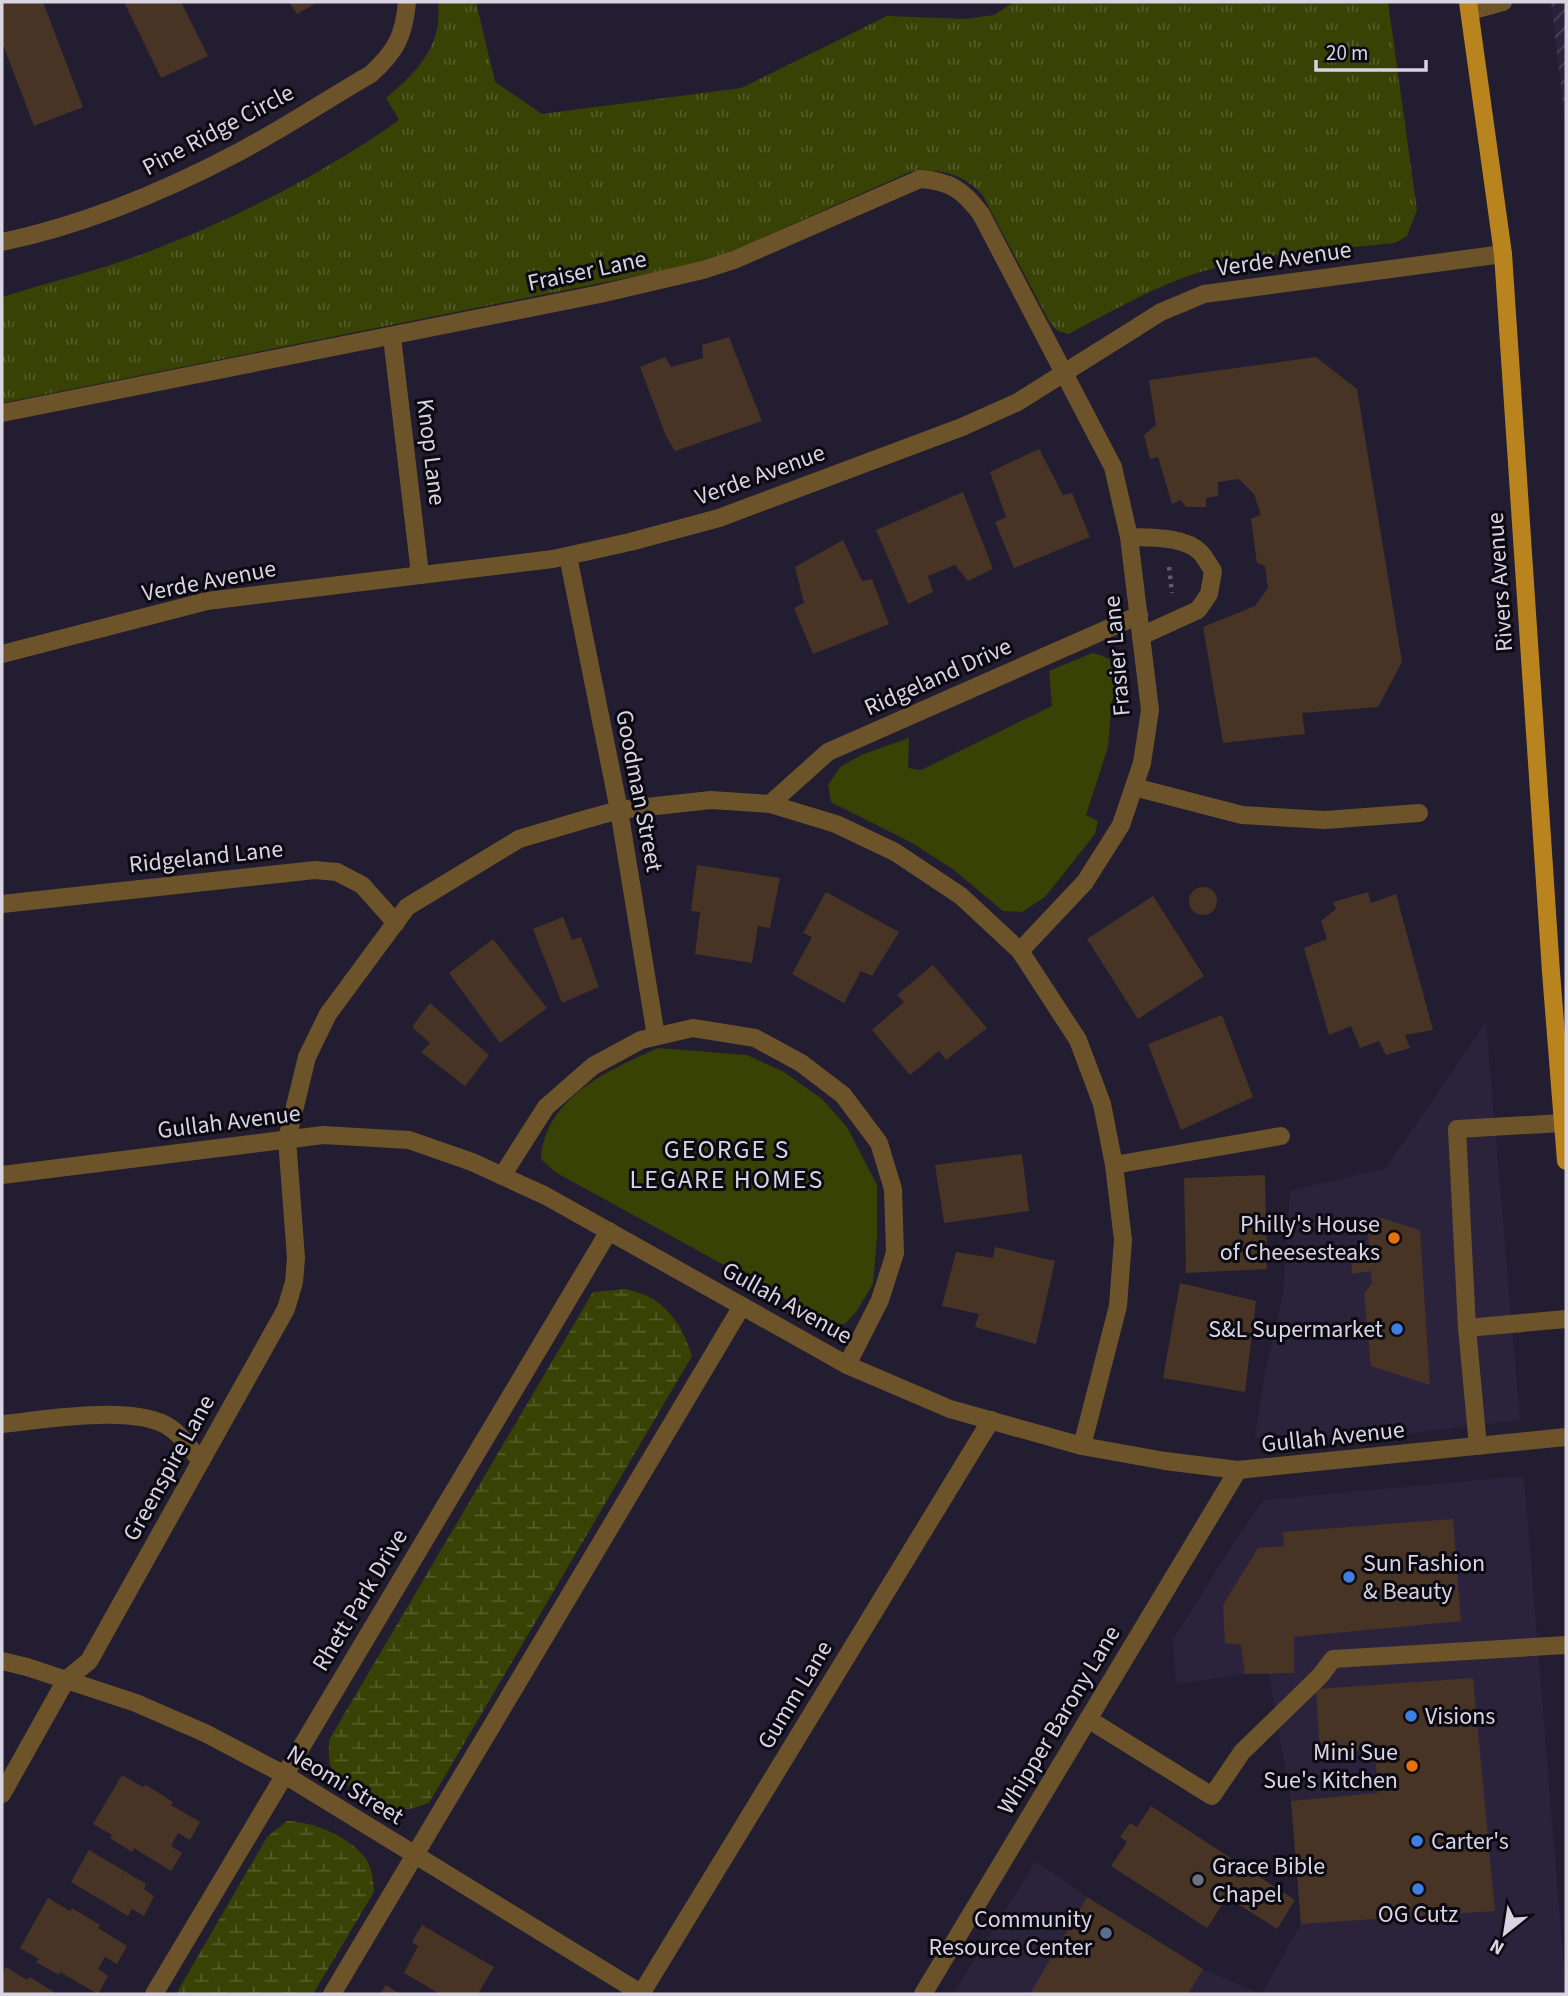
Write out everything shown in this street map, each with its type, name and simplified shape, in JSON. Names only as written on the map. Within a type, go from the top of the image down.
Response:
[{"type":"main road","name":"Rivers Avenue","points":[[1469,7],[1503,254],[1558,971],[1566,1161]]},
{"type":"street","name":"Pine Ridge Circle","points":[[2,242],[94,216],[167,187],[238,153],[371,74],[389,58],[405,25],[407,2]]},
{"type":"street","points":[[1469,7],[1503,2]]},
{"type":"street","name":"Fraiser Lane","points":[[2,414],[392,337],[703,270],[734,260],[919,179],[938,180],[970,198],[1065,372]]},
{"type":"street","name":"Verde Avenue","points":[[2,654],[207,601],[568,556],[631,542],[732,513],[962,427],[1018,402],[1161,312],[1204,294],[1503,254]]},
{"type":"street","name":"Knop Lane","points":[[392,337],[421,574]]},
{"type":"street","name":"Frasier Lane","points":[[1020,951],[1085,882],[1121,825],[1142,763],[1150,710],[1129,537],[1113,467],[1065,372]]},
{"type":"street","points":[[1129,537],[1166,539],[1189,545],[1201,552],[1213,571],[1209,594],[1198,610],[1141,636]]},
{"type":"street","name":"Goodman Street","points":[[568,556],[619,810],[656,1036]]},
{"type":"street","name":"Ridgeland Drive","points":[[771,804],[828,752],[1139,615]]},
{"type":"street","points":[[1134,787],[1242,815],[1325,820],[1419,813]]},
{"type":"street","name":"Greenspire Lane","points":[[2,1794],[66,1680],[89,1661],[286,1310],[294,1282],[296,1258],[287,1139],[307,1057],[328,1014],[407,907],[519,839],[619,810],[711,800],[771,804],[836,824],[895,852],[961,896],[1020,951],[1077,1040],[1102,1104],[1114,1165],[1123,1240],[1118,1306],[1082,1446]]},
{"type":"street","name":"Ridgeland Lane","points":[[2,904],[315,870],[337,872],[362,885],[396,923]]},
{"type":"street","points":[[502,1176],[546,1107],[593,1066],[641,1040],[693,1028],[755,1038],[801,1063],[843,1095],[879,1143],[893,1189],[895,1253],[880,1300],[847,1365]]},
{"type":"street","points":[[1478,1446],[1467,1328],[1457,1129],[1563,1123]]},
{"type":"street","name":"Gullah Avenue","points":[[2,1175],[323,1135],[409,1140],[472,1162],[546,1196],[847,1365],[950,1409],[1082,1446],[1165,1461],[1238,1470],[1566,1437]]},
{"type":"street","points":[[1114,1165],[1280,1136]]},
{"type":"street","name":"Rhett Park Drive","points":[[154,1994],[609,1231]]},
{"type":"street","points":[[332,1994],[742,1306]]},
{"type":"street","points":[[1467,1328],[1566,1319]]},
{"type":"street","points":[[2,1424],[108,1414],[144,1417],[171,1428],[201,1461]]},
{"type":"street","name":"Gumm Lane","points":[[641,1994],[991,1420]]},
{"type":"street","name":"Whipper Barony Lane","points":[[923,1994],[1238,1470]]},
{"type":"street","points":[[1088,1719],[1212,1796],[1242,1752],[1320,1676],[1333,1659],[1566,1645]]},
{"type":"street","name":"Neomi Street","points":[[2,1661],[136,1703],[205,1733],[285,1775],[641,1994]]},
{"type":"path","points":[[1169,565],[1174,604]]},
{"type":"shaded area","points":[[1551,2],[1566,2],[1566,130]]},
{"type":"shaded area","points":[[1486,1022],[1520,1420],[1380,1437],[1255,1438],[1265,1372],[1283,1295],[1290,1191],[1386,1168]]},
{"type":"shaded area","points":[[1524,1476],[1566,1994],[1262,1994],[1301,1924],[1291,1801],[1269,1674],[1245,1674],[1176,1684],[1173,1640],[1240,1533],[1264,1500]]},
{"type":"shaded area","points":[[1036,1861],[1087,1897],[1203,1969],[1261,1994],[953,1994]]},
{"type":"green space","points":[[438,2],[476,2],[495,82],[542,114],[741,88],[887,16],[965,19],[994,15],[1014,2],[1388,2],[1417,210],[1407,236],[1395,243],[1274,256],[1204,271],[1152,291],[1068,334],[1058,331],[1050,323],[982,194],[966,181],[949,174],[910,172],[728,253],[686,266],[2,403],[2,297],[145,253],[211,226],[308,178],[399,120],[386,98],[426,57],[436,32]]},
{"type":"green space","points":[[1092,653],[1114,663],[1124,699],[1112,700],[1108,747],[1086,815],[1098,821],[1095,834],[1045,897],[1022,912],[1003,911],[954,870],[914,844],[831,802],[828,785],[840,767],[861,755],[909,738],[908,768],[921,770],[1052,706],[1049,671]]},
{"type":"green space","points":[[658,1048],[747,1055],[784,1072],[822,1099],[847,1127],[877,1185],[877,1237],[873,1284],[856,1312],[845,1324],[833,1325],[555,1172],[541,1159],[545,1137],[567,1102],[601,1076]]},
{"type":"green space","points":[[625,1289],[650,1298],[669,1312],[688,1343],[692,1356],[429,1803],[399,1809],[368,1798],[334,1772],[329,1760],[329,1740],[593,1292]]},
{"type":"green space","points":[[287,1821],[318,1827],[347,1841],[366,1859],[372,1877],[374,1892],[313,1994],[176,1994],[267,1837]]},
{"type":"building","points":[[2,2],[43,2],[83,107],[34,126],[2,42]]},
{"type":"building","points":[[124,2],[181,2],[208,56],[161,78]]},
{"type":"building","points":[[289,2],[318,2],[297,14]]},
{"type":"building","points":[[729,337],[762,421],[675,451],[666,436],[640,367],[665,357],[671,367],[703,358],[702,345]]},
{"type":"building","points":[[1316,357],[1357,389],[1402,662],[1378,707],[1302,713],[1305,734],[1223,743],[1203,627],[1255,606],[1268,588],[1265,566],[1257,563],[1251,519],[1261,515],[1254,494],[1239,479],[1218,482],[1218,496],[1206,498],[1206,507],[1186,507],[1181,500],[1172,504],[1158,457],[1150,459],[1144,435],[1156,425],[1149,380]]},
{"type":"building","points":[[1039,449],[1063,495],[1072,493],[1090,537],[1014,568],[995,522],[1006,517],[990,472]]},
{"type":"building","points":[[963,492],[993,569],[968,581],[955,565],[928,576],[933,592],[908,604],[876,530]]},
{"type":"building","points":[[843,540],[862,581],[872,579],[889,624],[813,654],[794,608],[804,603],[795,567]]},
{"type":"building","points":[[697,865],[780,878],[770,928],[758,926],[752,963],[695,954],[700,912],[691,911]]},
{"type":"building","points":[[1203,887],[1213,891],[1217,901],[1213,911],[1203,915],[1193,911],[1189,901],[1193,891]]},
{"type":"building","points":[[826,892],[899,932],[872,976],[861,971],[844,1003],[792,974],[812,937],[803,933]]},
{"type":"building","points":[[1368,892],[1371,903],[1396,894],[1433,1030],[1405,1035],[1410,1048],[1386,1055],[1379,1041],[1360,1048],[1351,1026],[1329,1035],[1304,948],[1327,939],[1321,921],[1336,909],[1333,902]]},
{"type":"building","points":[[1153,896],[1204,976],[1138,1019],[1087,939]]},
{"type":"building","points":[[563,917],[572,940],[581,937],[599,987],[562,1003],[533,929]]},
{"type":"building","points":[[493,939],[547,1008],[500,1043],[449,973]]},
{"type":"building","points":[[933,965],[987,1028],[946,1060],[939,1051],[910,1075],[872,1030],[904,1002],[897,995]]},
{"type":"building","points":[[430,1003],[489,1055],[465,1086],[421,1052],[430,1043],[412,1027]]},
{"type":"building","points":[[1222,1015],[1253,1097],[1181,1130],[1148,1044]]},
{"type":"building","points":[[1022,1154],[1029,1211],[944,1223],[935,1165]]},
{"type":"building","points":[[1265,1175],[1267,1269],[1186,1273],[1184,1178]]},
{"type":"building","name":"S&L Supermarket","points":[[1375,1216],[1420,1230],[1430,1385],[1371,1366],[1364,1293],[1372,1284],[1371,1271],[1352,1274],[1351,1246],[1369,1246],[1368,1226]]},
{"type":"building","points":[[995,1247],[1055,1261],[1036,1344],[975,1327],[979,1314],[942,1306],[956,1252],[993,1258]]},
{"type":"building","points":[[1180,1283],[1256,1301],[1245,1392],[1163,1378]]},
{"type":"building","name":"Sun Fashion & Beauty","points":[[1453,1519],[1461,1621],[1294,1637],[1294,1673],[1245,1674],[1241,1645],[1225,1643],[1223,1605],[1258,1548],[1284,1546],[1283,1532]]},
{"type":"building","points":[[1473,1678],[1495,1911],[1301,1924],[1291,1801],[1378,1793],[1375,1750],[1320,1754],[1316,1689]]},
{"type":"building","points":[[122,1775],[143,1787],[146,1785],[173,1802],[171,1805],[200,1822],[190,1840],[178,1833],[171,1846],[182,1853],[171,1871],[134,1848],[132,1852],[110,1838],[112,1835],[93,1824]]},
{"type":"building","name":"Grace Bible Chapel","points":[[1151,1806],[1295,1900],[1277,1929],[1227,1897],[1207,1928],[1111,1866],[1127,1842],[1120,1837],[1130,1823],[1137,1827]]},
{"type":"building","points":[[89,1850],[146,1884],[144,1889],[154,1896],[144,1916],[132,1909],[128,1916],[71,1882]]},
{"type":"building","name":"Community Resource Center","points":[[1087,1897],[1203,1969],[1188,1994],[1030,1994]]},
{"type":"building","points":[[48,1898],[70,1911],[72,1908],[100,1925],[98,1928],[127,1946],[117,1964],[105,1957],[98,1969],[108,1976],[98,1994],[60,1972],[59,1975],[36,1962],[39,1959],[20,1948]]},
{"type":"building","points":[[422,1925],[494,1967],[478,1994],[440,1994],[404,1973],[418,1946],[412,1942]]},
{"type":"building","points":[[6,1967],[27,1980],[30,1977],[57,1994],[2,1994],[2,1975]]},
{"type":"building","points":[[386,1985],[400,1994],[380,1994]]},
{"type":"place","name":"Philly's House of Cheesesteaks","points":[[1394,1238]]},
{"type":"place","name":"S&L Supermarket","points":[[1397,1329]]},
{"type":"place","name":"Sun Fashion & Beauty","points":[[1349,1577]]},
{"type":"place","name":"Visions","points":[[1411,1716]]},
{"type":"place","name":"Mini Sue Sue's Kitchen","points":[[1412,1766]]},
{"type":"place","name":"Carter's","points":[[1417,1841]]},
{"type":"place","name":"Grace Bible Chapel","points":[[1198,1880]]},
{"type":"place","name":"OG Cutz","points":[[1418,1889]]},
{"type":"place","name":"Community Resource Center","points":[[1106,1933]]},
{"type":"district","name":"GEORGE S LEGARE HOMES","points":[[727,1164]]}]
